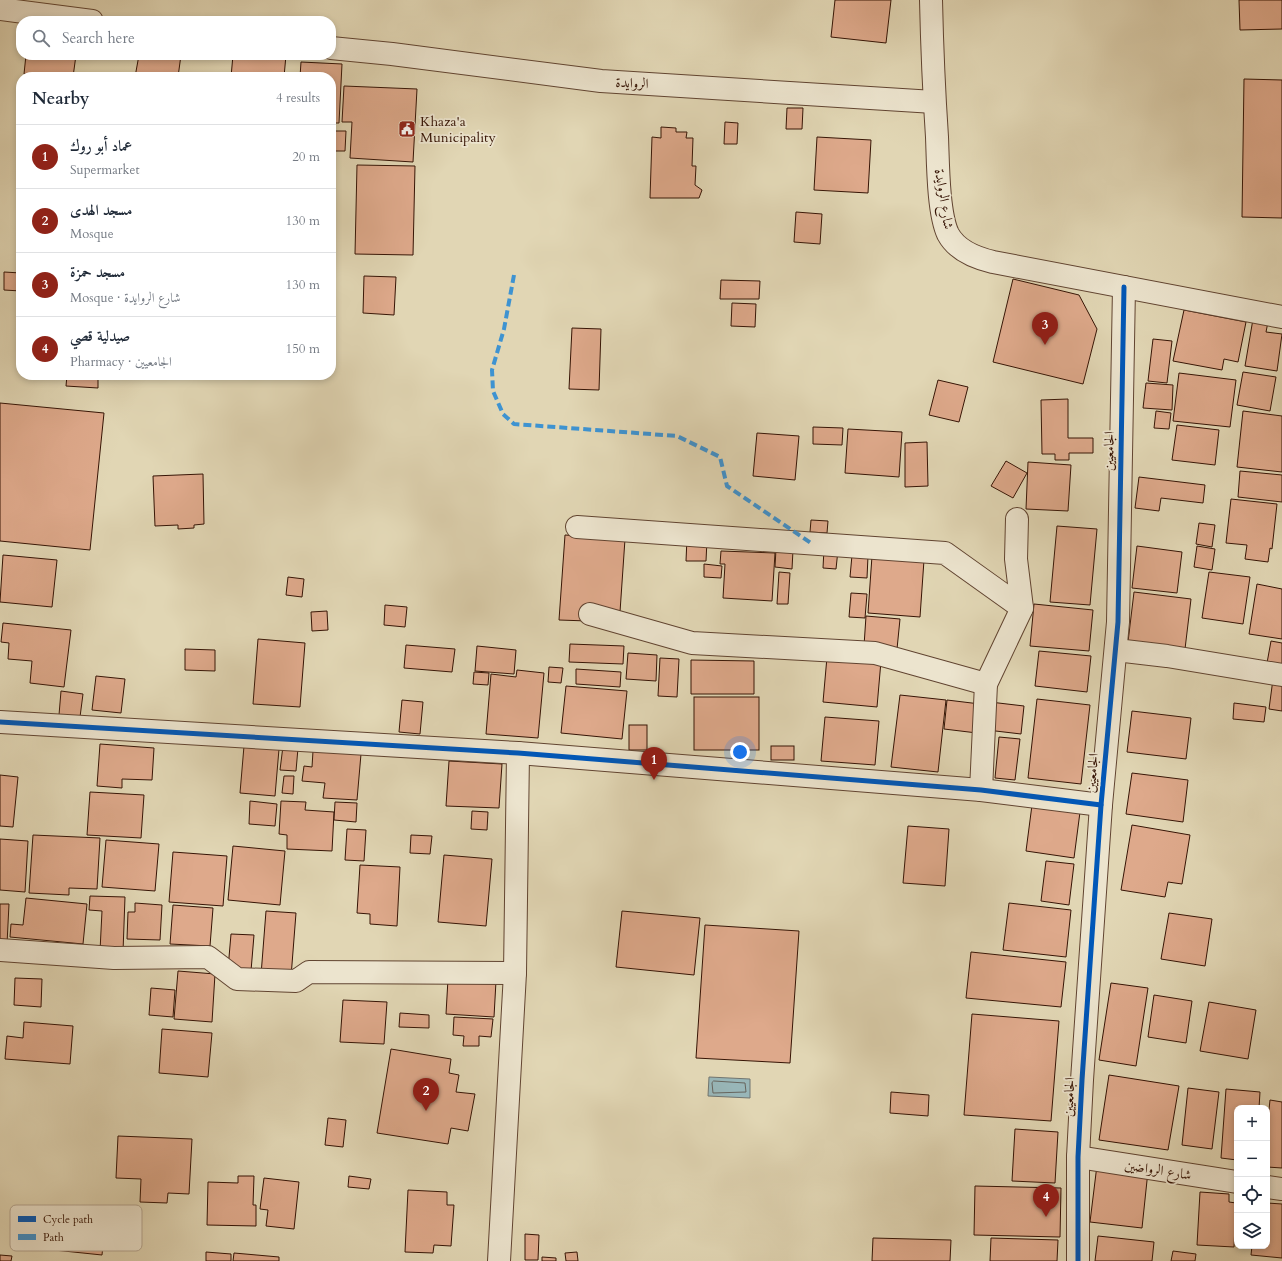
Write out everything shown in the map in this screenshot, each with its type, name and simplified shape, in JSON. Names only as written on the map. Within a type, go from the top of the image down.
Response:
[{"type":"street","name":"شارع الروايدة","points":[[931,0],[934,102],[938,167],[943,213],[948,234],[957,245],[974,257],[993,262],[1282,318]]},
{"type":"street","points":[[0,10],[50,16]]},
{"type":"street","name":"الروايدة","points":[[336,48],[392,54],[601,81],[934,102]]},
{"type":"street","name":"الجامعيين","points":[[1078,1261],[1078,1158],[1082,1080],[1101,805],[1116,650],[1124,287]]},
{"type":"street","points":[[981,790],[986,684],[1022,608],[1016,559],[1017,518]]},
{"type":"street","points":[[577,526],[944,553],[1022,608]]},
{"type":"street","points":[[590,614],[692,643],[875,653],[986,684]]},
{"type":"street","points":[[1116,650],[1168,656],[1282,675]]},
{"type":"street","points":[[0,722],[518,753],[981,790],[1101,805]]},
{"type":"street","points":[[499,1261],[515,973],[518,753]]},
{"type":"street","points":[[0,950],[114,958],[208,957],[237,979],[296,982],[309,972],[515,973]]},
{"type":"street","name":"شارع الرواضين","points":[[1078,1158],[1234,1182]]},
{"type":"street","points":[[1270,1187],[1282,1189]]},
{"type":"water","points":[[709,1077],[750,1079],[750,1098],[708,1096]]},
{"type":"building","points":[[835,0],[891,0],[886,43],[831,37]]},
{"type":"building","points":[[1239,0],[1282,0],[1282,29],[1240,30]]},
{"type":"building","points":[[25,60],[75,60],[74,72],[24,72]]},
{"type":"building","points":[[138,60],[180,60],[179,72],[136,72]]},
{"type":"building","points":[[233,60],[286,60],[284,72],[231,72]]},
{"type":"building","points":[[301,62],[342,64],[339,123],[336,123],[336,72],[300,72]]},
{"type":"building","points":[[1244,79],[1282,80],[1282,218],[1242,217]]},
{"type":"building","points":[[344,86],[417,89],[413,162],[350,158],[352,122],[342,122]]},
{"type":"building","points":[[787,108],[803,108],[802,129],[786,129]]},
{"type":"building","points":[[725,122],[738,123],[737,144],[724,144]]},
{"type":"building","points":[[661,127],[676,128],[676,132],[687,132],[686,138],[693,138],[692,166],[696,166],[695,185],[702,190],[699,198],[650,198],[652,137],[661,138]]},
{"type":"building","points":[[336,131],[346,131],[345,151],[336,151]]},
{"type":"building","points":[[817,137],[871,140],[868,193],[814,190]]},
{"type":"building","points":[[357,165],[415,166],[413,255],[355,254]]},
{"type":"building","points":[[796,212],[822,214],[820,244],[794,242]]},
{"type":"building","points":[[4,272],[16,273],[16,291],[4,290]]},
{"type":"building","points":[[364,276],[396,277],[394,315],[363,313]]},
{"type":"building","points":[[1013,279],[1079,295],[1097,329],[1083,384],[993,362]]},
{"type":"building","points":[[721,280],[760,281],[759,299],[720,299]]},
{"type":"building","points":[[732,303],[756,304],[755,327],[731,326]]},
{"type":"building","points":[[1184,310],[1246,322],[1238,362],[1224,359],[1222,370],[1173,361]]},
{"type":"building","points":[[1253,319],[1268,322],[1266,332],[1282,334],[1277,371],[1245,366]]},
{"type":"building","points":[[572,328],[601,329],[599,390],[569,389]]},
{"type":"building","points":[[1153,339],[1172,341],[1167,383],[1148,381]]},
{"type":"building","points":[[1243,372],[1276,377],[1270,411],[1237,405]]},
{"type":"building","points":[[1179,373],[1236,380],[1230,427],[1173,421]]},
{"type":"building","points":[[67,380],[98,380],[98,388],[66,386]]},
{"type":"building","points":[[938,380],[968,387],[959,422],[929,415]]},
{"type":"building","points":[[1146,383],[1173,385],[1172,410],[1143,408]]},
{"type":"building","points":[[1068,399],[1068,438],[1093,438],[1093,453],[1069,453],[1069,460],[1055,460],[1055,454],[1042,454],[1041,400]]},
{"type":"building","points":[[0,403],[104,413],[90,550],[0,541]]},
{"type":"building","points":[[1156,411],[1171,413],[1169,429],[1154,428]]},
{"type":"building","points":[[1243,411],[1282,416],[1282,472],[1237,467]]},
{"type":"building","points":[[1177,425],[1219,430],[1215,465],[1172,460]]},
{"type":"building","points":[[813,427],[843,428],[842,445],[813,444]]},
{"type":"building","points":[[848,429],[902,432],[899,477],[845,473]]},
{"type":"building","points":[[757,433],[799,436],[795,480],[753,476]]},
{"type":"building","points":[[927,442],[928,486],[905,487],[905,443]]},
{"type":"building","points":[[1006,461],[1027,473],[1013,498],[991,486]]},
{"type":"building","points":[[1028,462],[1071,465],[1068,511],[1026,509]]},
{"type":"building","points":[[1240,471],[1282,475],[1282,502],[1238,497]]},
{"type":"building","points":[[203,474],[204,524],[194,525],[194,528],[178,529],[178,525],[155,526],[153,476]]},
{"type":"building","points":[[1139,477],[1205,485],[1203,503],[1161,498],[1159,511],[1135,508]]},
{"type":"building","points":[[1231,499],[1277,504],[1272,549],[1270,548],[1268,562],[1245,559],[1247,545],[1226,543]]},
{"type":"building","points":[[811,520],[828,521],[827,533],[810,532]]},
{"type":"building","points":[[1199,523],[1215,525],[1212,547],[1196,544]]},
{"type":"building","points":[[1057,526],[1097,529],[1090,605],[1050,602]]},
{"type":"building","points":[[565,535],[625,539],[620,612],[588,621],[559,620]]},
{"type":"building","points":[[687,538],[707,540],[706,561],[686,561]]},
{"type":"building","points":[[1137,546],[1182,552],[1177,593],[1132,588]]},
{"type":"building","points":[[1197,546],[1215,549],[1212,570],[1194,567]]},
{"type":"building","points":[[776,549],[793,550],[792,569],[775,567]]},
{"type":"building","points":[[824,549],[838,550],[836,569],[823,568]]},
{"type":"building","points":[[721,551],[775,553],[772,601],[723,598],[725,564],[720,564]]},
{"type":"building","points":[[3,555],[57,560],[52,607],[0,602]]},
{"type":"building","points":[[852,555],[868,556],[867,578],[850,577]]},
{"type":"building","points":[[872,556],[924,560],[920,617],[868,613]]},
{"type":"building","points":[[704,564],[722,566],[721,578],[704,577]]},
{"type":"building","points":[[779,572],[790,573],[788,604],[777,604]]},
{"type":"building","points":[[1209,572],[1250,577],[1243,624],[1202,618]]},
{"type":"building","points":[[288,577],[304,579],[302,597],[286,595]]},
{"type":"building","points":[[1257,584],[1282,589],[1282,639],[1249,634]]},
{"type":"building","points":[[1134,592],[1191,599],[1185,649],[1128,642]]},
{"type":"building","points":[[851,593],[867,594],[865,618],[849,617]]},
{"type":"building","points":[[1034,604],[1093,610],[1089,651],[1030,646]]},
{"type":"building","points":[[385,605],[407,607],[405,627],[384,625]]},
{"type":"building","points":[[327,611],[328,630],[312,631],[311,612]]},
{"type":"building","points":[[866,616],[900,619],[897,649],[864,646]]},
{"type":"building","points":[[3,623],[71,630],[64,687],[30,683],[32,661],[8,659],[9,643],[1,642]]},
{"type":"building","points":[[258,639],[305,643],[300,707],[253,704]]},
{"type":"building","points":[[1271,641],[1282,643],[1282,666],[1267,663]]},
{"type":"building","points":[[570,644],[624,646],[623,664],[569,662]]},
{"type":"building","points":[[406,645],[455,649],[452,672],[404,668]]},
{"type":"building","points":[[477,646],[516,650],[514,674],[475,671]]},
{"type":"building","points":[[185,649],[215,650],[215,671],[185,670]]},
{"type":"building","points":[[1039,651],[1091,656],[1087,692],[1035,686]]},
{"type":"building","points":[[628,653],[657,655],[656,681],[626,679]]},
{"type":"building","points":[[827,657],[881,661],[877,707],[823,702]]},
{"type":"building","points":[[660,658],[679,659],[677,697],[658,696]]},
{"type":"building","points":[[691,660],[754,661],[754,694],[691,694]]},
{"type":"building","points":[[549,667],[563,668],[561,683],[548,682]]},
{"type":"building","points":[[576,669],[621,672],[620,687],[576,684]]},
{"type":"building","points":[[517,670],[544,673],[538,738],[486,734],[491,674],[516,677]]},
{"type":"building","points":[[474,672],[489,673],[488,685],[473,684]]},
{"type":"building","points":[[96,676],[125,679],[121,713],[92,710]]},
{"type":"building","points":[[1273,679],[1282,680],[1282,711],[1269,709]]},
{"type":"building","points":[[566,686],[627,691],[622,739],[561,733]]},
{"type":"building","points":[[61,691],[83,694],[80,717],[59,715]]},
{"type":"building","points":[[900,695],[946,700],[938,772],[891,767]]},
{"type":"building","points":[[694,697],[759,697],[759,750],[694,750]]},
{"type":"building","points":[[1037,699],[1090,705],[1081,784],[1028,778]]},
{"type":"building","points":[[402,700],[423,702],[420,734],[399,732]]},
{"type":"building","points":[[947,700],[980,704],[977,733],[944,729]]},
{"type":"building","points":[[990,702],[1024,706],[1021,734],[987,730]]},
{"type":"building","points":[[1234,703],[1266,707],[1264,722],[1233,719]]},
{"type":"building","points":[[1132,711],[1191,718],[1186,759],[1127,752]]},
{"type":"building","points":[[825,717],[879,721],[875,765],[821,761]]},
{"type":"building","points":[[629,725],[647,725],[647,750],[629,750]]},
{"type":"building","points":[[999,737],[1020,739],[1015,780],[995,778]]},
{"type":"building","points":[[100,744],[154,748],[152,780],[122,779],[122,788],[97,786]]},
{"type":"building","points":[[244,746],[279,749],[275,796],[240,793]]},
{"type":"building","points":[[283,746],[298,748],[296,771],[280,770]]},
{"type":"building","points":[[771,746],[794,746],[794,760],[771,760]]},
{"type":"building","points":[[313,751],[361,754],[357,800],[323,798],[325,783],[302,781],[304,766],[312,767]]},
{"type":"building","points":[[449,761],[502,764],[499,808],[446,806]]},
{"type":"building","points":[[1132,773],[1188,780],[1183,822],[1126,814]]},
{"type":"building","points":[[0,775],[18,777],[13,827],[0,826]]},
{"type":"building","points":[[284,776],[294,776],[293,794],[282,793]]},
{"type":"building","points":[[90,792],[144,795],[141,838],[87,835]]},
{"type":"building","points":[[250,801],[277,804],[275,826],[249,824]]},
{"type":"building","points":[[281,801],[306,802],[305,810],[334,812],[332,851],[287,849],[287,835],[279,834]]},
{"type":"building","points":[[335,802],[357,803],[356,822],[334,820]]},
{"type":"building","points":[[1032,805],[1080,812],[1074,858],[1026,851]]},
{"type":"building","points":[[472,811],[488,812],[487,830],[471,829]]},
{"type":"building","points":[[1132,825],[1190,835],[1182,884],[1168,882],[1165,897],[1121,890]]},
{"type":"building","points":[[908,826],[949,829],[945,886],[903,883]]},
{"type":"building","points":[[347,829],[366,830],[364,861],[345,860]]},
{"type":"building","points":[[33,835],[100,838],[97,889],[69,888],[69,895],[29,893]]},
{"type":"building","points":[[411,835],[432,836],[430,854],[410,853]]},
{"type":"building","points":[[0,839],[28,841],[25,892],[0,890]]},
{"type":"building","points":[[106,840],[159,844],[155,891],[102,887]]},
{"type":"building","points":[[233,846],[285,851],[280,905],[228,900]]},
{"type":"building","points":[[173,852],[227,856],[223,906],[169,902]]},
{"type":"building","points":[[444,855],[492,859],[486,926],[438,922]]},
{"type":"building","points":[[1046,861],[1074,864],[1069,905],[1041,901]]},
{"type":"building","points":[[360,865],[400,867],[397,926],[370,924],[370,914],[357,913]]},
{"type":"building","points":[[90,896],[125,897],[123,952],[100,951],[102,911],[89,910]]},
{"type":"building","points":[[26,898],[87,904],[83,944],[10,937],[11,924],[23,925]]},
{"type":"building","points":[[135,903],[162,905],[160,940],[127,939],[128,912],[135,912]]},
{"type":"building","points":[[1009,903],[1071,910],[1066,957],[1003,950]]},
{"type":"building","points":[[0,904],[9,904],[7,944],[0,944]]},
{"type":"building","points":[[173,905],[213,908],[210,946],[170,944]]},
{"type":"building","points":[[266,911],[296,913],[291,977],[261,975]]},
{"type":"building","points":[[622,911],[700,918],[694,975],[616,967]]},
{"type":"building","points":[[1169,913],[1212,919],[1205,966],[1161,959]]},
{"type":"building","points":[[705,925],[799,931],[790,1063],[696,1058]]},
{"type":"building","points":[[231,934],[254,935],[251,971],[228,969]]},
{"type":"building","points":[[971,952],[1066,962],[1061,1007],[966,998]]},
{"type":"building","points":[[178,971],[215,974],[212,1022],[174,1019]]},
{"type":"building","points":[[15,978],[42,979],[41,1007],[14,1005]]},
{"type":"building","points":[[448,979],[496,981],[494,1017],[446,1014]]},
{"type":"building","points":[[1111,983],[1148,988],[1136,1066],[1099,1060]]},
{"type":"building","points":[[151,988],[175,990],[173,1017],[149,1015]]},
{"type":"building","points":[[1154,995],[1192,1001],[1186,1043],[1148,1037]]},
{"type":"building","points":[[343,1000],[387,1002],[384,1044],[340,1042]]},
{"type":"building","points":[[1209,1002],[1256,1010],[1248,1059],[1200,1051]]},
{"type":"building","points":[[400,1013],[429,1015],[429,1028],[399,1027]]},
{"type":"building","points":[[972,1014],[1059,1021],[1051,1121],[964,1115]]},
{"type":"building","points":[[454,1017],[493,1019],[491,1037],[479,1036],[479,1046],[463,1046],[464,1036],[453,1035]]},
{"type":"building","points":[[24,1022],[73,1026],[70,1064],[5,1059],[7,1036],[23,1038]]},
{"type":"building","points":[[162,1029],[212,1033],[208,1077],[159,1073]]},
{"type":"building","points":[[391,1049],[451,1059],[449,1073],[459,1075],[456,1092],[475,1094],[468,1131],[451,1128],[448,1144],[377,1133]]},
{"type":"building","points":[[1109,1075],[1179,1086],[1168,1150],[1099,1140]]},
{"type":"building","points":[[1188,1088],[1219,1092],[1212,1149],[1182,1145]]},
{"type":"building","points":[[1226,1089],[1260,1092],[1259,1105],[1234,1105],[1234,1160],[1221,1158]]},
{"type":"building","points":[[891,1092],[929,1095],[928,1116],[890,1113]]},
{"type":"building","points":[[1270,1100],[1282,1102],[1282,1168],[1270,1167]]},
{"type":"building","points":[[328,1118],[346,1120],[343,1147],[325,1145]]},
{"type":"building","points":[[1015,1129],[1058,1132],[1055,1183],[1012,1181]]},
{"type":"building","points":[[118,1136],[192,1139],[189,1194],[168,1193],[167,1203],[140,1202],[141,1179],[116,1178]]},
{"type":"building","points":[[1097,1165],[1148,1171],[1142,1228],[1090,1222]]},
{"type":"building","points":[[238,1176],[254,1176],[253,1205],[256,1205],[256,1226],[207,1225],[208,1182],[238,1183]]},
{"type":"building","points":[[349,1176],[371,1179],[369,1189],[348,1187]]},
{"type":"building","points":[[264,1178],[299,1182],[294,1229],[266,1226],[268,1210],[260,1209]]},
{"type":"building","points":[[975,1186],[1061,1188],[1060,1237],[974,1235]]},
{"type":"building","points":[[408,1190],[447,1192],[447,1205],[454,1205],[451,1246],[434,1245],[433,1253],[405,1252]]},
{"type":"building","points":[[1200,1192],[1229,1194],[1229,1202],[1234,1203],[1234,1247],[1197,1245]]},
{"type":"building","points":[[1270,1203],[1282,1204],[1282,1258],[1251,1255],[1252,1249],[1270,1249]]},
{"type":"building","points":[[525,1234],[539,1235],[538,1260],[525,1260]]},
{"type":"building","points":[[1098,1236],[1154,1242],[1152,1261],[1095,1261]]},
{"type":"building","points":[[873,1238],[951,1240],[950,1261],[872,1261]]},
{"type":"building","points":[[991,1238],[1058,1240],[1057,1261],[990,1261]]},
{"type":"building","points":[[64,1251],[102,1251],[102,1255]]},
{"type":"building","points":[[1173,1251],[1196,1254],[1195,1261],[1171,1261]]},
{"type":"building","points":[[206,1252],[231,1254],[231,1261],[206,1261]]},
{"type":"building","points":[[577,1252],[578,1261],[566,1261],[565,1253]]},
{"type":"building","points":[[234,1253],[279,1257],[279,1261],[233,1261]]},
{"type":"building","points":[[0,1255],[12,1256],[11,1261],[0,1261]]},
{"type":"building","points":[[542,1257],[556,1258],[556,1261],[542,1261]]},
{"type":"marked path","points":[[514,275],[504,329],[492,370],[493,391],[503,414],[514,424],[677,436],[720,457],[727,486],[811,543]]},
{"type":"cycle path","points":[[1078,1261],[1078,1157],[1082,1080],[1101,805],[1118,622],[1124,287]]},
{"type":"cycle path","points":[[0,722],[518,753],[981,790],[1101,805]]},
{"type":"place","name":"Khaza'a Municipality","points":[[407,129]]},
{"type":"place","name":"مسجد حمزة","points":[[1045,345]]},
{"type":"place","name":"عماد أبو روك","points":[[654,780]]},
{"type":"place","name":"مسجد الهدى","points":[[426,1111]]},
{"type":"place","name":"صيدلية قصي","points":[[1046,1217]]}]
